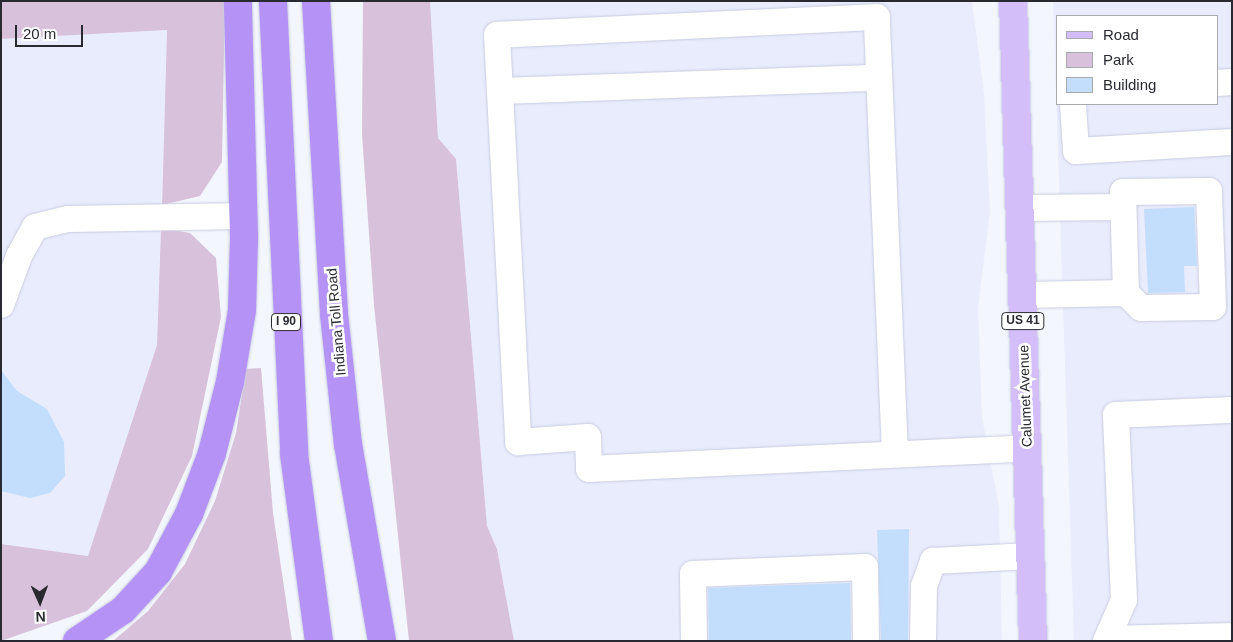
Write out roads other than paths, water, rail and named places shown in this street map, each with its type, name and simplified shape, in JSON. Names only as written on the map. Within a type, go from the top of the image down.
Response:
[{"type":"highway","points":[[77,641],[123,610],[158,572],[189,514],[212,453],[230,382],[242,310],[244,216],[238,1]]},
{"type":"highway","name":"I 90","points":[[273,1],[294,454],[319,641]]},
{"type":"highway","name":"Indiana Toll Road","points":[[316,1],[334,314],[348,444],[382,641]]},
{"type":"main road","name":"Calumet Avenue","points":[[1013,1],[1033,641]]},
{"type":"lane","points":[[895,454],[877,17],[769,12],[497,35],[518,442],[588,437],[589,469],[1027,448]]},
{"type":"lane","points":[[500,91],[879,78]]},
{"type":"lane","points":[[1218,83],[1232,82]]},
{"type":"lane","points":[[1073,105],[1076,151],[1232,142]]},
{"type":"lane","points":[[1209,190],[1213,306],[1141,308],[1126,293],[1123,192],[1209,190]]},
{"type":"lane","points":[[1020,208],[1123,207]]},
{"type":"lane","points":[[1,305],[18,256],[35,227],[68,219],[244,216]]},
{"type":"lane","points":[[1023,295],[1126,293]]},
{"type":"lane","points":[[1232,410],[1116,415],[1124,600],[1106,640],[1232,636]]},
{"type":"lane","points":[[923,641],[924,586],[933,561],[1030,556]]},
{"type":"lane","points":[[694,641],[694,574],[864,567],[866,641]]}]
